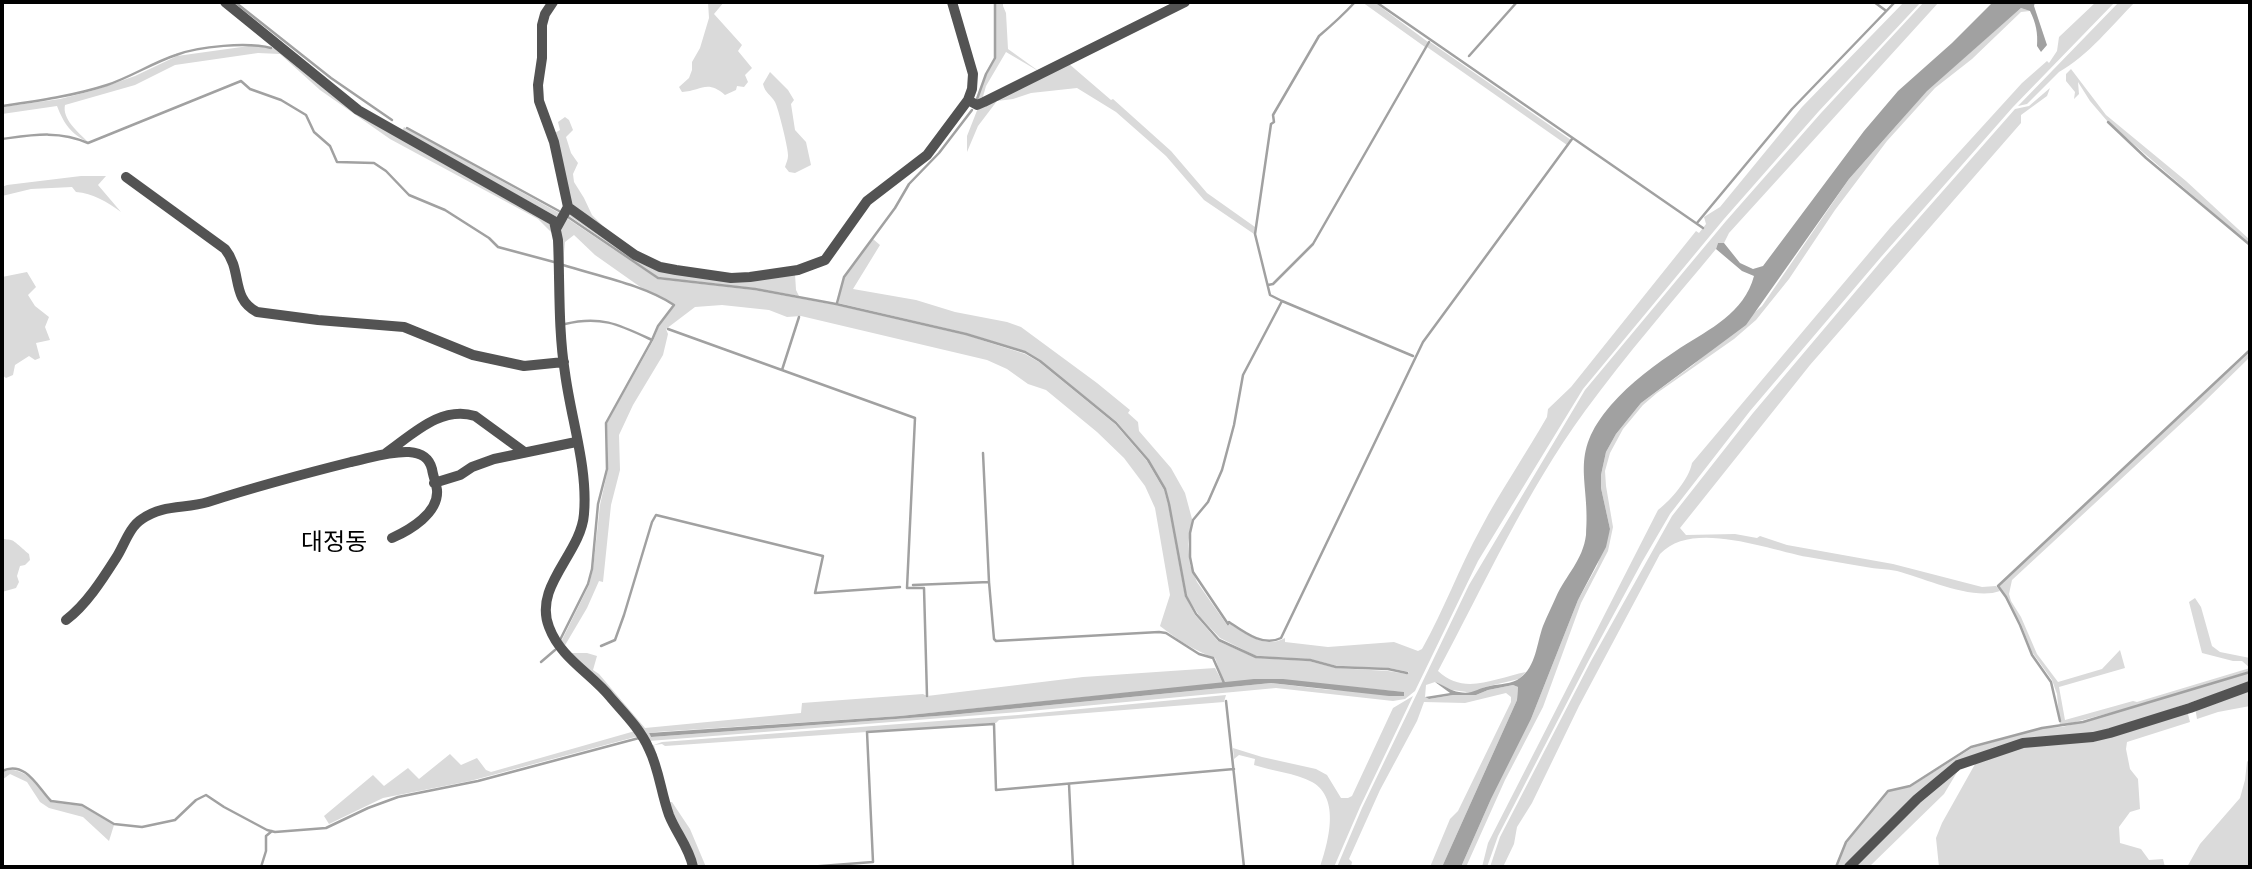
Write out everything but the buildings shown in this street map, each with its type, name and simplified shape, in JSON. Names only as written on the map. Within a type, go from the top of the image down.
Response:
[{"type":"street","points":[[225,2],[358,110],[554,220],[557,227],[564,362],[583,479],[584,517],[547,595],[546,617],[558,645],[576,666],[610,695],[644,739],[651,752],[668,812],[690,853],[693,867]]},
{"type":"street","points":[[553,2],[542,25],[538,93],[554,142],[568,207],[557,227]]},
{"type":"street","points":[[568,207],[619,245],[660,267],[731,278],[766,276],[798,270],[825,260],[867,201],[928,155],[968,100],[973,74],[953,2]]},
{"type":"street","points":[[968,100],[977,105],[984,102],[1185,2]]},
{"type":"street","points":[[125,177],[225,249],[236,265],[243,300],[257,312],[404,327],[473,355],[524,366],[564,362]]},
{"type":"street","points":[[384,455],[436,418],[466,413],[475,416],[523,451]]},
{"type":"street","points":[[434,483],[460,475],[494,458],[576,442]]},
{"type":"street","points":[[65,620],[75,613],[90,594],[133,528],[146,516],[163,509],[206,503],[248,488],[384,455],[407,452],[425,456],[430,461],[437,491],[435,500],[422,520],[392,537]]},
{"type":"street","points":[[1849,867],[1917,799],[1958,765],[2035,740],[2110,733],[2250,686]]},
{"type":"shaded area","points":[[708,2],[724,2],[714,14],[742,45],[738,51],[752,68],[745,75],[748,82],[744,87],[737,86],[736,90],[725,95],[708,87],[682,92],[679,87],[689,78],[692,62],[700,48],[709,18]]},
{"type":"shaded area","points":[[996,2],[1003,2],[1006,13],[1008,49],[1040,72],[1006,52],[986,86],[982,100],[977,100],[996,58]]},
{"type":"shaded area","points":[[1362,2],[1374,2],[1428,42],[1425,47]]},
{"type":"shaded area","points":[[1904,2],[1921,2],[1819,111],[1724,219],[1583,389],[1478,561],[1415,691],[1405,699],[1393,701],[1276,688],[1019,712],[649,741],[559,646],[589,585],[593,569],[600,505],[608,469],[607,423],[659,326],[675,305],[646,291],[595,255],[574,235],[565,242],[563,264],[560,229],[565,217],[658,279],[754,290],[836,305],[966,335],[1025,354],[1039,362],[1115,424],[1147,461],[1164,490],[1168,504],[1185,596],[1195,615],[1218,641],[1256,658],[1309,661],[1336,668],[1407,674],[1409,672],[1389,668],[1337,666],[1310,659],[1256,656],[1220,638],[1200,617],[1187,597],[1166,489],[1147,458],[1117,422],[1025,351],[966,333],[838,303],[844,277],[873,239],[880,245],[853,289],[916,300],[1021,327],[1130,410],[1128,413],[1138,422],[1139,431],[1171,468],[1185,493],[1192,519],[1188,544],[1190,565],[1197,582],[1227,625],[1230,624],[1263,641],[1285,638],[1285,642],[1328,647],[1394,642],[1418,651],[1422,649],[1430,634],[1489,514],[1547,417],[1548,409],[1571,387],[1696,231],[1699,233],[1706,224],[1704,217],[1720,207],[1802,107]],"holes":[[[722,305],[769,310],[787,317],[801,316],[987,360],[1007,369],[1028,384],[1046,390],[1124,458],[1145,486],[1155,508],[1170,595],[1160,626],[1186,644],[1215,658],[1224,683],[1270,679],[1404,692],[1330,690],[1271,683],[950,715],[651,737],[649,733],[656,732],[900,716],[1223,683],[1215,668],[1083,677],[927,696],[923,694],[802,703],[801,713],[645,728],[593,670],[597,656],[570,653],[564,647],[599,581],[603,582],[611,505],[620,470],[619,435],[633,405],[663,355],[668,334],[666,329],[695,307]]]},
{"type":"shaded area","points":[[1924,2],[1939,2],[1729,233],[1724,243],[1718,243],[1716,249],[1585,411],[1525,506],[1438,671],[1458,683],[1469,684],[1526,672],[1519,679],[1485,687],[1474,693],[1452,690],[1435,682],[1426,685],[1425,697],[1429,699],[1476,695],[1513,685],[1518,687],[1517,700],[1442,867],[1430,867],[1450,819],[1458,811],[1511,702],[1511,697],[1506,693],[1465,703],[1424,702],[1349,859],[1352,862],[1351,867],[1337,867],[1362,808],[1469,585],[1585,390],[1726,221]]},
{"type":"shaded area","points":[[1993,2],[2035,2],[2047,45],[2041,52],[2037,46],[2032,15],[2030,11],[2021,8],[1927,91],[1849,179],[1746,325],[1641,403],[1616,434],[1606,452],[1601,475],[1601,488],[1610,529],[1606,547],[1578,600],[1531,719],[1461,867],[1442,867],[1517,700],[1518,687],[1513,685],[1476,695],[1429,699],[1425,697],[1450,693],[1435,682],[1468,693],[1513,682],[1530,667],[1546,619],[1584,544],[1587,515],[1585,454],[1597,423],[1618,397],[1635,382],[1671,354],[1714,327],[1742,300],[1754,276],[1742,271],[1716,249],[1718,243],[1724,243],[1740,263],[1753,269],[1763,266],[1864,131],[1898,91]]},
{"type":"shaded area","points":[[2096,2],[2115,2],[2013,107],[1881,257],[1750,411],[1670,514],[1589,660],[1498,836],[1487,867],[1482,867],[1488,843],[1658,510],[1679,489],[1692,463],[1890,228],[2022,83],[2047,61],[2049,63],[2057,51],[2059,37]]},
{"type":"shaded area","points":[[2119,2],[2135,2],[2090,49],[2059,72],[2027,104],[2018,106]]},
{"type":"shaded area","points":[[2021,8],[2030,11],[2021,12],[1972,59],[1935,88],[1887,141],[1835,210],[1789,279],[1756,320],[1734,339],[1657,393],[1623,429],[1610,453],[1605,471],[1613,527],[1608,551],[1581,603],[1543,707],[1505,780],[1466,867],[1461,867],[1531,719],[1578,600],[1597,566],[1610,529],[1601,488],[1601,475],[1606,452],[1616,434],[1641,403],[1693,365],[1762,306],[1849,179],[1927,90]]},
{"type":"shaded area","points":[[1430,42],[1571,140],[1567,145],[1427,47]]},
{"type":"shaded area","points":[[256,45],[278,49],[323,87],[549,222],[556,237],[538,219],[390,139],[320,90],[280,54],[258,53],[175,65],[135,85],[65,105],[68,120],[88,142],[69,128],[57,106],[2,114],[2,107],[60,99],[95,90],[135,76],[177,56]]},
{"type":"shaded area","points":[[1068,63],[1171,151],[1207,193],[1255,227],[1254,234],[1204,200],[1166,156],[1116,112],[1077,88],[1031,93],[997,101],[978,126],[967,152],[967,136],[978,108]]},
{"type":"shaded area","points":[[2071,69],[2106,115],[2186,181],[2250,240],[2250,245],[2108,122],[2078,82],[2079,94],[2074,99],[2075,92],[2066,81],[2066,74]]},
{"type":"shaded area","points":[[770,72],[794,100],[791,104],[795,130],[806,142],[811,165],[795,173],[789,172],[785,167],[788,152],[781,120],[775,102],[763,84]]},
{"type":"shaded area","points":[[2050,88],[2047,96],[2021,115],[2021,123],[1810,365],[1680,528],[1686,535],[1760,536],[1787,545],[1893,564],[1982,587],[1996,586],[2000,591],[1963,591],[1897,571],[1808,557],[1731,540],[1691,539],[1674,544],[1660,554],[1579,706],[1532,803],[1517,827],[1514,844],[1503,867],[1490,867],[1500,837],[1591,661],[1672,516],[1753,413],[2015,109],[2029,106]]},
{"type":"shaded area","points":[[565,117],[573,130],[566,137],[571,153],[578,163],[573,174],[574,182],[592,215],[603,226],[570,206],[553,134],[560,130],[558,122]]},
{"type":"shaded area","points":[[404,127],[561,214],[557,217],[402,131]]},
{"type":"shaded area","points":[[81,176],[106,176],[98,185],[121,212],[94,196],[76,192],[72,187],[31,189],[2,196],[2,187],[7,185]]},
{"type":"shaded area","points":[[570,213],[675,273],[795,274],[799,296],[658,277],[568,215]]},
{"type":"shaded area","points":[[27,272],[36,287],[28,295],[35,306],[49,317],[45,327],[50,340],[36,343],[40,358],[35,360],[29,356],[15,365],[13,375],[6,378],[2,375],[2,277]]},
{"type":"shaded area","points":[[2250,352],[2250,357],[2201,405],[2012,580],[2009,594],[2037,654],[2058,682],[2102,669],[2120,650],[2125,668],[2059,687],[2065,720],[2137,702],[2250,668],[2250,671],[2144,704],[2060,726],[2057,694],[2052,680],[2032,652],[2021,624],[1999,586]]},
{"type":"shaded area","points":[[2,538],[17,544],[29,554],[30,560],[20,566],[16,588],[2,592]]},
{"type":"shaded area","points":[[2195,598],[2201,607],[2212,646],[2220,652],[2250,658],[2250,668],[2242,661],[2202,653],[2189,602]]},
{"type":"shaded area","points":[[2250,672],[2250,682],[2113,729],[1963,759],[1845,867],[1837,867],[1846,842],[1888,791],[1910,787],[1972,748],[2042,728],[2083,722]]},
{"type":"shaded area","points":[[1254,679],[1283,679],[1404,692],[1404,696],[1271,683],[950,715],[651,737],[649,733],[900,716]]},
{"type":"shaded area","points":[[2250,687],[2250,706],[2197,719],[2195,707]]},
{"type":"shaded area","points":[[1226,695],[1224,702],[999,720],[996,723],[654,745],[669,802],[672,802],[690,829],[706,867],[696,867],[690,848],[669,810],[651,746],[662,742],[1018,715]]},
{"type":"shaded area","points":[[1413,696],[1334,867],[1320,867],[1330,821],[1327,799],[1321,789],[1299,776],[1254,765],[1255,759],[1239,755],[1234,759],[1233,748],[1316,769],[1327,775],[1341,798],[1348,798],[1352,796],[1393,708]]},
{"type":"shaded area","points":[[2187,710],[2190,722],[2127,742],[2126,749],[2130,769],[2138,779],[2140,809],[2130,812],[2119,827],[2120,843],[2141,849],[2149,860],[2163,859],[2165,867],[1939,867],[1936,838],[1979,757],[2078,739]]},
{"type":"shaded area","points":[[635,731],[639,736],[470,781],[383,798],[329,824],[324,816],[373,775],[384,786],[408,768],[419,779],[450,754],[461,765],[477,758],[486,770],[491,772]]},
{"type":"shaded area","points":[[2250,758],[2250,867],[2187,867],[2200,844],[2240,798]]},
{"type":"shaded area","points":[[1962,764],[1944,794],[1869,867],[1851,867],[1896,823]]},
{"type":"shaded area","points":[[7,769],[29,777],[51,802],[82,806],[114,825],[109,841],[83,817],[49,808],[40,802],[27,782],[10,774],[2,780],[2,771]]},
{"type":"waterway","points":[[235,2],[331,78],[392,120]]},
{"type":"waterway","points":[[977,99],[995,58],[995,2]]},
{"type":"waterway","points":[[1282,301],[1270,295],[1255,234],[1273,115],[1319,36],[1355,2]]},
{"type":"waterway","points":[[1376,2],[1703,228]]},
{"type":"waterway","points":[[1469,56],[1517,2]]},
{"type":"waterway","points":[[1874,2],[1885,10]]},
{"type":"waterway","points":[[1697,223],[1792,109],[1895,2]]},
{"type":"waterway","points":[[1268,285],[1273,284],[1313,244],[1429,42]]},
{"type":"waterway","points":[[2,106],[94,89],[116,82],[167,58],[197,49],[237,45],[271,48]]},
{"type":"waterway","points":[[2,139],[56,135],[88,143],[241,81],[250,89],[281,100],[306,115],[314,132],[330,146],[337,162],[374,163],[386,171],[409,195],[445,210],[489,238],[498,247],[554,262]]},
{"type":"waterway","points":[[837,303],[844,277],[895,208],[909,184],[939,153],[972,110]]},
{"type":"waterway","points":[[2108,122],[2146,158],[2250,245]]},
{"type":"waterway","points":[[407,128],[559,211]]},
{"type":"waterway","points":[[1229,622],[1261,640],[1281,638],[1423,342],[1572,139]]},
{"type":"waterway","points":[[568,217],[658,278],[755,289],[836,304],[966,334],[1025,352],[1040,361],[1116,423],[1148,460],[1165,489],[1186,596],[1196,614],[1219,640],[1256,657],[1310,660],[1336,667],[1388,669],[1407,673]]},
{"type":"waterway","points":[[560,640],[588,584],[592,569],[598,504],[607,469],[606,423],[658,326],[674,305],[635,286],[563,265]]},
{"type":"waterway","points":[[1228,624],[1193,572],[1190,533],[1193,520],[1208,502],[1222,470],[1243,375],[1282,301],[1413,356]]},
{"type":"waterway","points":[[782,370],[799,317]]},
{"type":"waterway","points":[[565,324],[600,321],[652,340]]},
{"type":"waterway","points":[[668,329],[915,418],[907,588],[924,588],[927,696]]},
{"type":"waterway","points":[[2060,721],[2051,682],[2032,655],[2020,625],[1998,586],[2250,350]]},
{"type":"waterway","points":[[983,453],[989,582]]},
{"type":"waterway","points":[[601,646],[615,640],[656,515],[823,556],[815,593],[900,587]]},
{"type":"waterway","points":[[913,585],[989,582],[996,641],[1166,633],[1199,654],[1213,658],[1224,683]]},
{"type":"waterway","points":[[541,662],[555,650]]},
{"type":"waterway","points":[[1836,867],[1846,842],[1888,791],[1910,786],[1971,747],[2042,728],[2083,722],[2250,672]]},
{"type":"waterway","points":[[1226,701],[1244,867]]},
{"type":"waterway","points":[[808,867],[873,862],[867,732],[994,724],[996,790],[1234,769]]},
{"type":"waterway","points":[[2,771],[18,769],[25,772],[51,801],[82,805],[114,824],[142,827],[175,820],[196,800],[206,795],[275,832],[326,828],[398,797],[478,781],[639,738]]},
{"type":"waterway","points":[[1069,784],[1073,867]]},
{"type":"waterway","points":[[261,867],[266,851],[266,836],[272,831]]},
{"type":"district","name":"대정동","points":[[334,543]]}]
